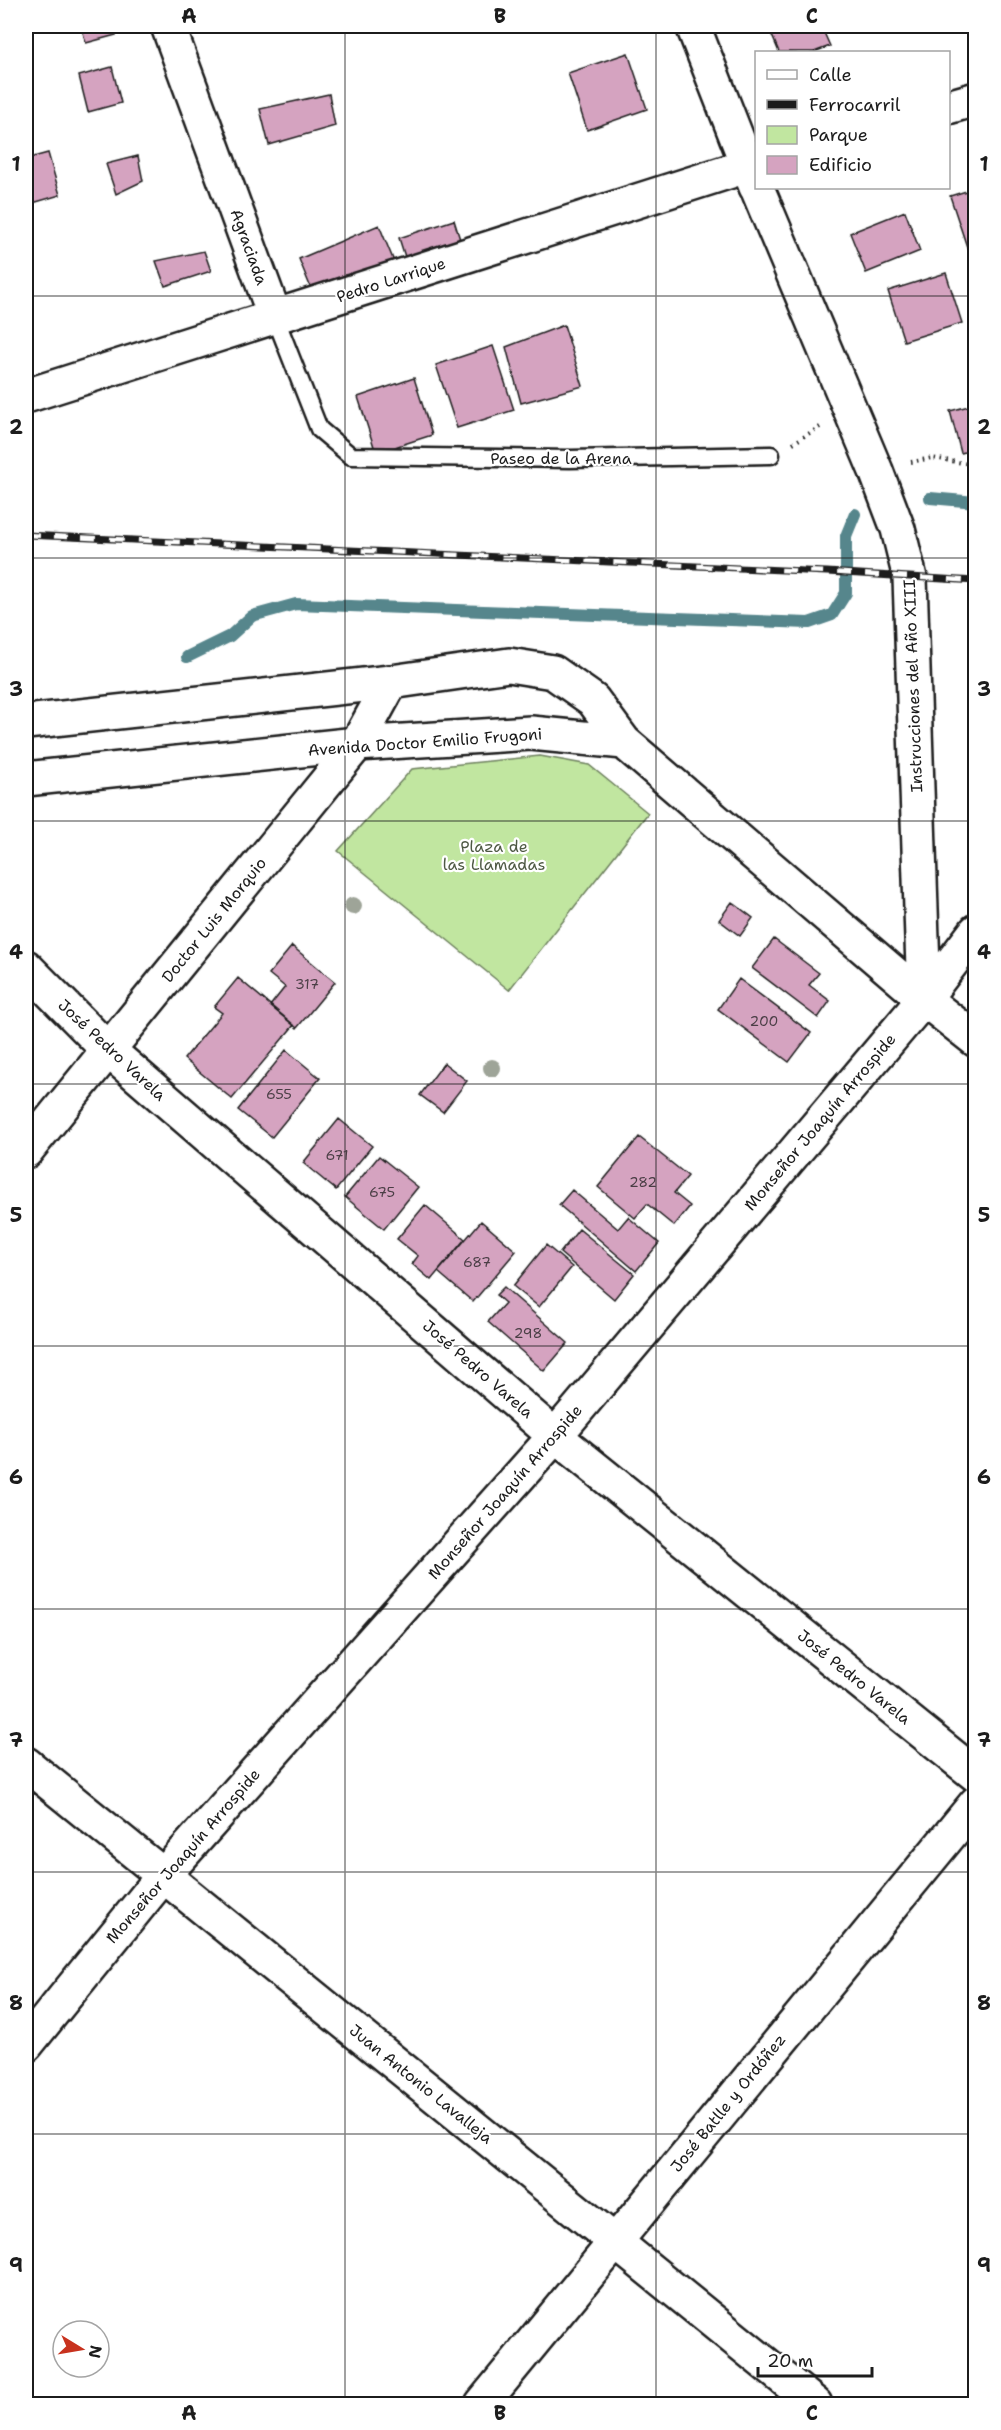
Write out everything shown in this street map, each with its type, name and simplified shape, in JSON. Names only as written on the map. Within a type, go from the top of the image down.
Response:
[{"type":"street","name":"Agraciada","points":[[168,26],[275,317]]},
{"type":"street","name":"Instrucciones del Año XIII","points":[[693,26],[754,176]]},
{"type":"street","points":[[950,106],[975,99]]},
{"type":"street","name":"Pedro Larrique","points":[[26,396],[275,317],[754,176]]},
{"type":"street","name":"Instrucciones del Año XIII","points":[[759,189],[898,530],[910,578],[924,999]]},
{"type":"street","points":[[26,722],[392,682],[509,665],[553,672],[593,700],[624,742],[975,1040]]},
{"type":"street","name":"Doctor Luis Morquio","points":[[26,1151],[357,744],[392,682]]},
{"type":"street","name":"Avenida Doctor Emilio Frugoni","points":[[26,779],[357,744],[531,733],[624,742]]},
{"type":"street","name":"Monseñor Joaquín Arrospide","points":[[26,2045],[163,1876],[555,1436],[924,999],[975,931]]},
{"type":"street","name":"José Pedro Varela","points":[[26,967],[108,1050],[555,1436],[975,1775]]},
{"type":"street","name":"Juan Antonio Lavalleja","points":[[26,1764],[815,2404]]},
{"type":"street","name":"José Batlle y Ordóñez","points":[[482,2404],[975,1803]]},
{"type":"lane","name":"Agraciada","points":[[275,317],[319,429],[351,456]]},
{"type":"lane","name":"Paseo de la Arena","points":[[351,456],[570,459],[771,455]]},
{"type":"path","points":[[771,455],[850,411]]},
{"type":"path","points":[[909,462],[932,459],[975,465]]},
{"type":"green space","name":"Plaza de las Llamadas","points":[[540,756],[589,765],[648,813],[509,990],[338,851],[412,769]]},
{"type":"building","points":[[81,26],[112,26],[116,35],[86,43]]},
{"type":"building","points":[[768,26],[821,26],[830,46],[817,51],[779,51]]},
{"type":"building","points":[[976,33],[976,58],[968,35]]},
{"type":"building","points":[[628,53],[647,109],[587,130],[568,73]]},
{"type":"building","points":[[112,67],[121,103],[88,112],[79,76]]},
{"type":"building","points":[[329,94],[335,126],[269,145],[260,109]]},
{"type":"building","points":[[48,153],[60,195],[26,205],[26,159]]},
{"type":"building","points":[[138,156],[143,181],[116,194],[106,164]]},
{"type":"building","points":[[976,188],[976,248],[968,250],[950,196]]},
{"type":"building","points":[[905,211],[920,251],[866,273],[850,233]]},
{"type":"building","points":[[454,220],[462,246],[407,263],[399,238]]},
{"type":"building","points":[[379,225],[395,264],[315,298],[299,259]]},
{"type":"building","points":[[204,251],[211,271],[165,286],[156,261]]},
{"type":"building","points":[[946,273],[962,323],[904,341],[888,291]]},
{"type":"building","points":[[564,325],[583,386],[521,403],[506,347]]},
{"type":"building","points":[[493,346],[514,410],[457,428],[436,365]]},
{"type":"building","points":[[414,378],[432,435],[376,453],[358,397]]},
{"type":"building","points":[[976,404],[976,449],[961,453],[950,411]]},
{"type":"building","points":[[732,902],[753,918],[740,936],[719,920]]},
{"type":"building","points":[[774,939],[819,973],[809,985],[830,1001],[818,1018],[752,968]]},
{"type":"building","points":[[292,946],[335,982],[297,1028],[270,1006],[285,987],[269,974]]},
{"type":"building","points":[[238,978],[294,1025],[232,1099],[184,1059],[222,1013],[214,1007]]},
{"type":"building","points":[[739,979],[811,1033],[789,1062],[718,1009]]},
{"type":"building","points":[[286,1050],[320,1078],[272,1137],[238,1110]]},
{"type":"building","points":[[444,1063],[467,1081],[443,1112],[420,1095]]},
{"type":"building","points":[[339,1119],[372,1146],[336,1190],[303,1163]]},
{"type":"building","points":[[639,1137],[688,1176],[674,1193],[690,1206],[674,1226],[647,1204],[635,1218],[598,1187]]},
{"type":"building","points":[[379,1156],[418,1187],[384,1229],[345,1197]]},
{"type":"building","points":[[572,1190],[618,1229],[628,1217],[659,1243],[636,1271],[559,1205]]},
{"type":"building","points":[[425,1205],[465,1239],[431,1280],[412,1264],[418,1256],[397,1239]]},
{"type":"building","points":[[481,1221],[516,1251],[473,1302],[438,1272]]},
{"type":"building","points":[[579,1229],[634,1274],[614,1299],[560,1253]]},
{"type":"building","points":[[546,1245],[572,1267],[539,1307],[513,1286]]},
{"type":"building","points":[[504,1287],[568,1343],[544,1371],[488,1322],[505,1303],[496,1295]]},
{"type":"waterway","points":[[930,498],[976,502]]},
{"type":"waterway","points":[[187,657],[230,636],[252,616],[296,604],[809,623],[832,615],[846,593],[846,536],[855,514]]},
{"type":"railway","points":[[26,535],[976,581]]}]
